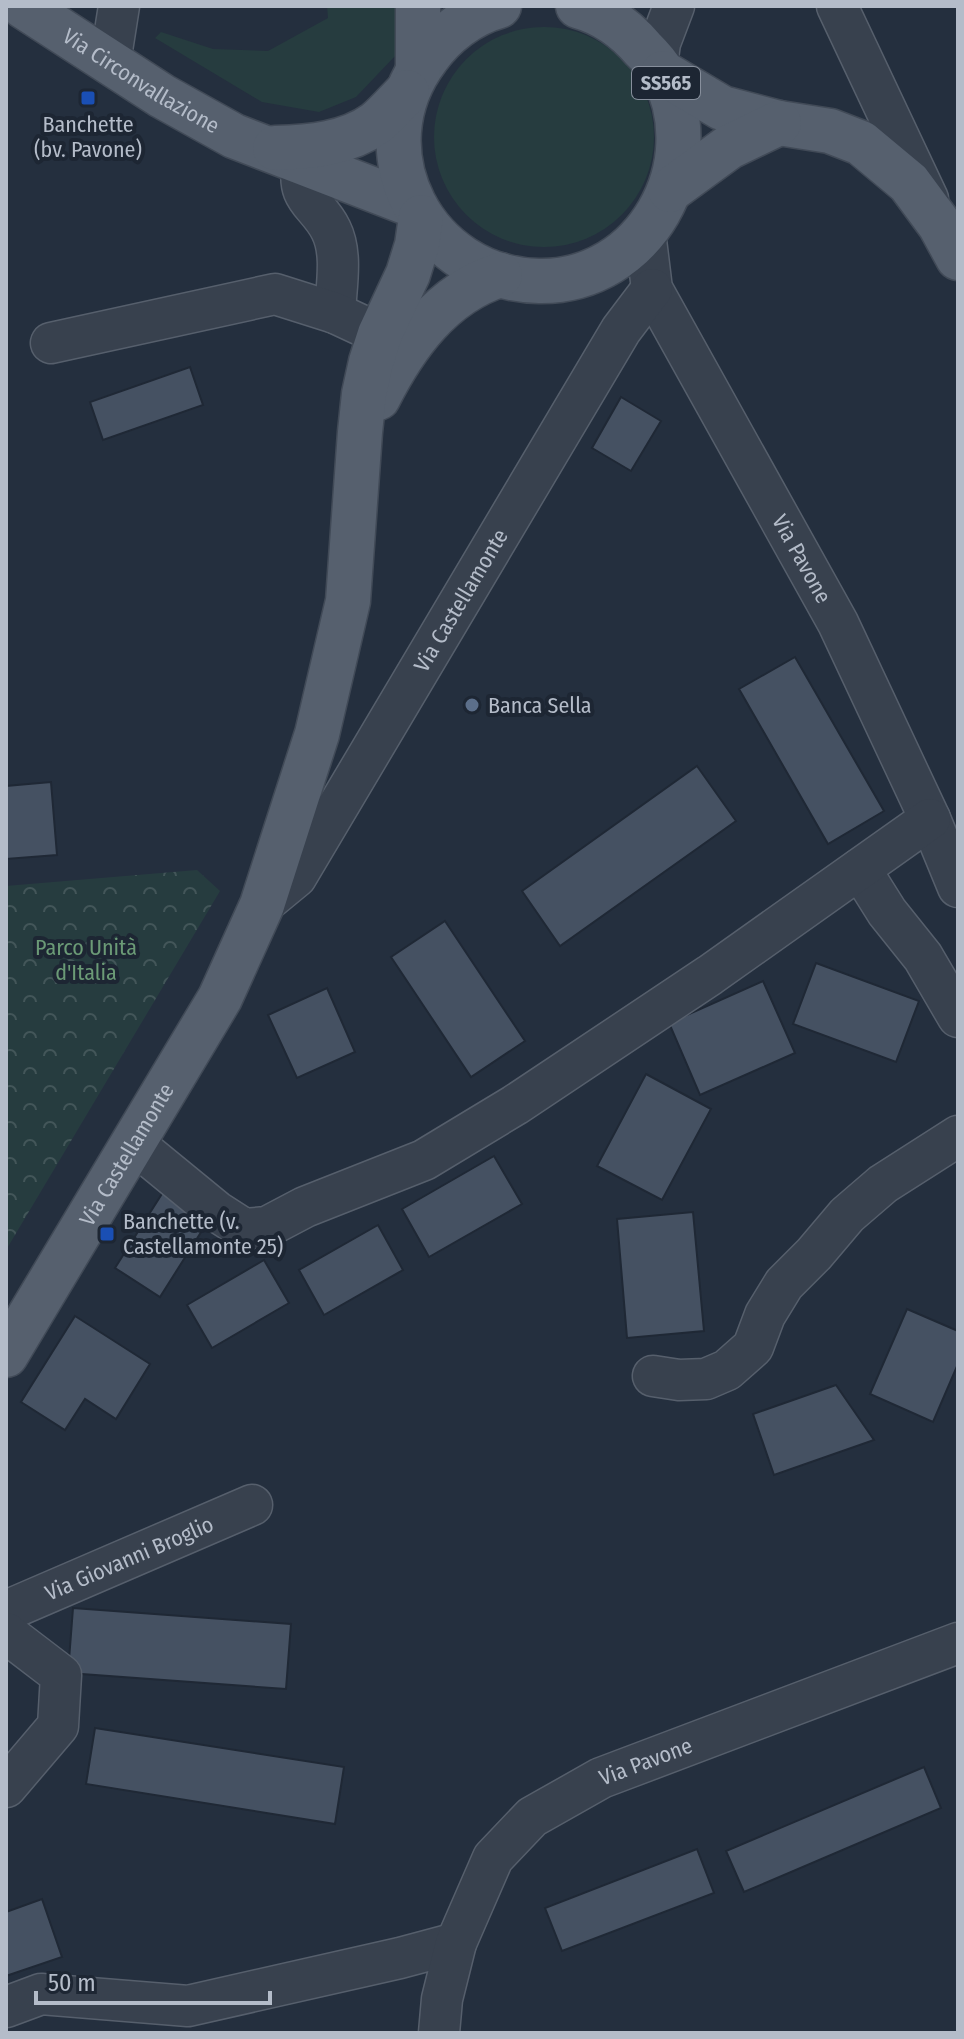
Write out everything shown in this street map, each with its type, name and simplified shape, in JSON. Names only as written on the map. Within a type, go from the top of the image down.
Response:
[{"type":"main road","name":"Via Circonvallazione","points":[[23,6],[195,116],[234,136],[417,211]]},
{"type":"main road","name":"SS565","points":[[418,6],[412,81],[400,120],[398,149],[403,178],[417,211],[437,238],[460,257],[486,271],[541,281],[567,278],[592,270],[615,258],[645,232],[670,190],[678,161],[679,130],[674,101],[660,69],[628,31],[588,7]]},
{"type":"main road","name":"SS565","points":[[412,81],[438,43],[464,22],[499,6]]},
{"type":"main road","name":"SS565","points":[[660,69],[722,108],[779,123],[830,131],[861,143],[909,183],[949,241]]},
{"type":"main road","points":[[283,156],[305,147],[350,138],[377,122],[412,81]]},
{"type":"main road","name":"SS565","points":[[670,190],[729,147],[779,123]]},
{"type":"main road","name":"Via Castellamonte","points":[[6,1355],[220,998],[262,905],[317,734],[348,601],[364,394],[380,334],[408,274],[417,245],[417,211]]},
{"type":"main road","name":"Via Castellamonte","points":[[360,432],[390,373],[418,332],[468,289],[500,275]]},
{"type":"street","points":[[110,63],[119,6]]},
{"type":"street","points":[[660,69],[660,43],[674,6]]},
{"type":"street","points":[[837,6],[949,241]]},
{"type":"street","points":[[283,156],[332,231],[338,258],[335,313]]},
{"type":"street","name":"Via Pavone","points":[[645,232],[652,289],[838,623],[930,819],[958,887]]},
{"type":"street","name":"Via Castellamonte","points":[[262,905],[296,877],[621,330],[652,289]]},
{"type":"street","points":[[51,343],[275,294],[335,313],[380,334]]},
{"type":"street","points":[[133,1143],[216,1211],[244,1229],[267,1227],[305,1207],[424,1160],[515,1105],[710,975],[930,819]]},
{"type":"street","points":[[860,869],[887,912],[923,957],[958,1017]]},
{"type":"street","points":[[653,1376],[679,1380],[706,1379],[727,1370],[753,1347],[765,1315],[784,1284],[847,1215],[883,1184],[958,1136]]},
{"type":"street","name":"Via Giovanni Broglio","points":[[6,1611],[252,1505]]},
{"type":"street","points":[[6,1633],[61,1675],[58,1726],[6,1787]]},
{"type":"street","name":"Via Pavone","points":[[440,2016],[456,1943],[493,1858],[532,1817],[601,1778],[958,1643]]},
{"type":"street","points":[[6,2007],[41,1994],[188,2006],[456,1943]]},
{"type":"green space","points":[[327,6],[410,6],[396,55],[356,97],[319,112],[262,102],[155,38],[161,32],[213,49],[268,51],[328,18]]},
{"type":"green space","points":[[544,27],[586,35],[622,59],[646,95],[654,137],[646,179],[622,215],[586,239],[544,247],[502,239],[466,215],[442,179],[434,137],[442,95],[466,59],[502,35]]},
{"type":"green space","name":"Parco Unità d'Italia","points":[[197,870],[220,891],[6,1250],[6,886]]},
{"type":"building","points":[[190,367],[203,405],[103,440],[90,402]]},
{"type":"building","points":[[621,397],[661,421],[631,471],[592,448]]},
{"type":"building","points":[[795,657],[884,811],[828,844],[739,689]]},
{"type":"building","points":[[697,766],[736,821],[560,946],[522,891]]},
{"type":"building","points":[[51,782],[57,855],[6,859],[6,786]]},
{"type":"building","points":[[445,921],[525,1041],[471,1077],[391,957]]},
{"type":"building","points":[[816,963],[919,1001],[896,1062],[793,1024]]},
{"type":"building","points":[[763,981],[795,1053],[700,1095],[669,1023]]},
{"type":"building","points":[[327,988],[355,1052],[297,1078],[268,1015]]},
{"type":"building","points":[[646,1074],[711,1109],[662,1200],[597,1166]]},
{"type":"building","points":[[494,1156],[522,1204],[429,1257],[402,1209]]},
{"type":"building","points":[[165,1189],[210,1218],[160,1297],[115,1268]]},
{"type":"building","points":[[693,1212],[704,1331],[627,1338],[617,1219]]},
{"type":"building","points":[[378,1225],[403,1270],[324,1315],[299,1270]]},
{"type":"building","points":[[264,1260],[289,1303],[212,1348],[187,1305]]},
{"type":"building","points":[[907,1309],[958,1331],[958,1364],[933,1422],[870,1394]]},
{"type":"building","points":[[75,1316],[150,1364],[116,1419],[85,1399],[65,1430],[21,1402]]},
{"type":"building","points":[[836,1385],[874,1440],[774,1475],[753,1414]]},
{"type":"building","points":[[73,1608],[291,1624],[286,1689],[68,1673]]},
{"type":"building","points":[[95,1728],[344,1767],[335,1824],[86,1784]]},
{"type":"building","points":[[924,1767],[941,1808],[744,1892],[726,1851]]},
{"type":"building","points":[[697,1849],[714,1893],[562,1951],[545,1908]]},
{"type":"building","points":[[42,1899],[62,1957],[6,1976],[6,1912]]},
{"type":"place","name":"Banchette (bv. Pavone)","points":[[88,98]]},
{"type":"place","name":"Banca Sella","points":[[472,705]]},
{"type":"place","name":"Banchette (v. Castellamonte 25)","points":[[107,1234]]}]
